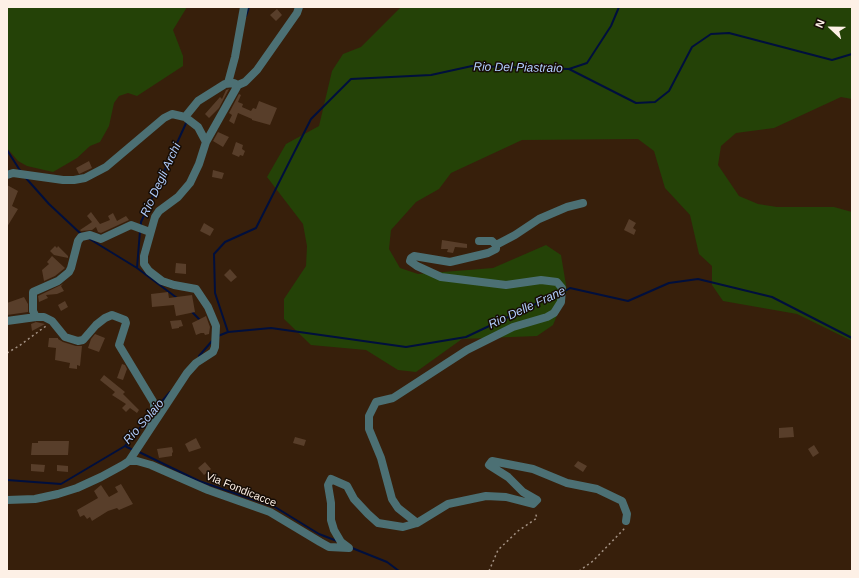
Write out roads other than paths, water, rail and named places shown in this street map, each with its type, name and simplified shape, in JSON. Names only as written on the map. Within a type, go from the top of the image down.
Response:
[{"type":"street","points":[[228,83],[235,56],[244,7]]},
{"type":"street","points":[[185,117],[198,101],[228,83],[238,85],[245,82],[257,70],[297,13],[299,7]]},
{"type":"street","points":[[7,500],[35,499],[77,488],[101,477],[129,461],[187,373],[196,363],[213,352],[215,347],[216,326],[208,308],[196,289],[162,281],[149,271],[144,264],[144,256],[155,217],[178,197],[190,183],[199,164],[206,142],[238,85]]},
{"type":"street","points":[[7,175],[13,173],[63,180],[85,178],[106,167],[164,118],[172,114],[185,117],[198,127],[206,142]]},
{"type":"street","points":[[417,523],[398,508],[392,499],[381,458],[369,429],[369,416],[376,402],[393,398],[467,350],[513,328],[547,317],[554,313],[561,302],[562,288],[557,282],[540,280],[506,285],[441,277],[417,266],[410,261],[411,258],[414,256],[450,262],[488,253],[496,249],[496,245],[515,235],[539,219],[567,207],[583,203]]},
{"type":"street","points":[[36,317],[33,311],[33,292],[58,281],[69,272],[80,237],[90,235],[101,239],[132,225],[150,232]]},
{"type":"street","points":[[478,241],[492,241],[496,245]]},
{"type":"street","points":[[7,321],[36,317],[44,318],[52,321],[62,335],[78,341],[83,340],[96,325],[112,315],[126,320],[119,345],[154,402],[150,430]]},
{"type":"street","name":"Via Fondicacce","points":[[129,461],[137,461],[151,465],[208,490],[270,512],[329,547],[349,548],[341,542],[334,530],[331,520],[331,503],[328,485],[331,479],[347,486],[354,499],[378,523],[403,527],[417,523],[448,504],[486,496],[506,498],[533,504],[537,500],[523,492],[508,477],[489,465],[492,461],[533,469],[567,483],[597,489],[622,501],[627,514],[626,521]]},
{"type":"waterway","name":"Rio Degli Archi","points":[[246,16],[249,7]]},
{"type":"waterway","points":[[569,69],[587,63],[611,26],[619,7]]},
{"type":"waterway","name":"Rio Del Piastraio","points":[[228,332],[215,293],[214,254],[225,242],[256,228],[311,119],[351,79],[431,75],[472,66],[569,69],[636,103],[655,102],[669,91],[692,47],[711,34],[729,33],[832,60],[852,54]]},
{"type":"waterway","name":"Rio Degli Archi","points":[[141,226],[141,222],[187,121]]},
{"type":"waterway","points":[[7,150],[21,172]]},
{"type":"waterway","points":[[25,177],[49,204],[81,234]]},
{"type":"waterway","name":"Rio Degli Archi","points":[[140,231],[137,268],[177,298]]},
{"type":"waterway","points":[[88,238],[137,268]]},
{"type":"waterway","name":"Rio Delle Frane","points":[[565,291],[570,288],[628,301],[669,283],[698,279],[772,297],[852,338]]},
{"type":"waterway","name":"Rio Delle Frane","points":[[218,336],[228,332],[271,328],[406,347],[466,337],[559,293]]},
{"type":"waterway","name":"Rio Degli Archi","points":[[192,312],[200,320]]},
{"type":"waterway","name":"Rio Solaio","points":[[199,356],[212,341]]},
{"type":"waterway","name":"Rio Solaio","points":[[157,407],[170,392]]},
{"type":"waterway","name":"Rio Solaio","points":[[7,480],[61,484],[125,446],[148,418]]},
{"type":"waterway","points":[[125,446],[133,450]]},
{"type":"waterway","points":[[137,451],[199,481],[275,507],[319,534],[337,541]]},
{"type":"waterway","points":[[352,548],[387,562],[399,571]]}]
